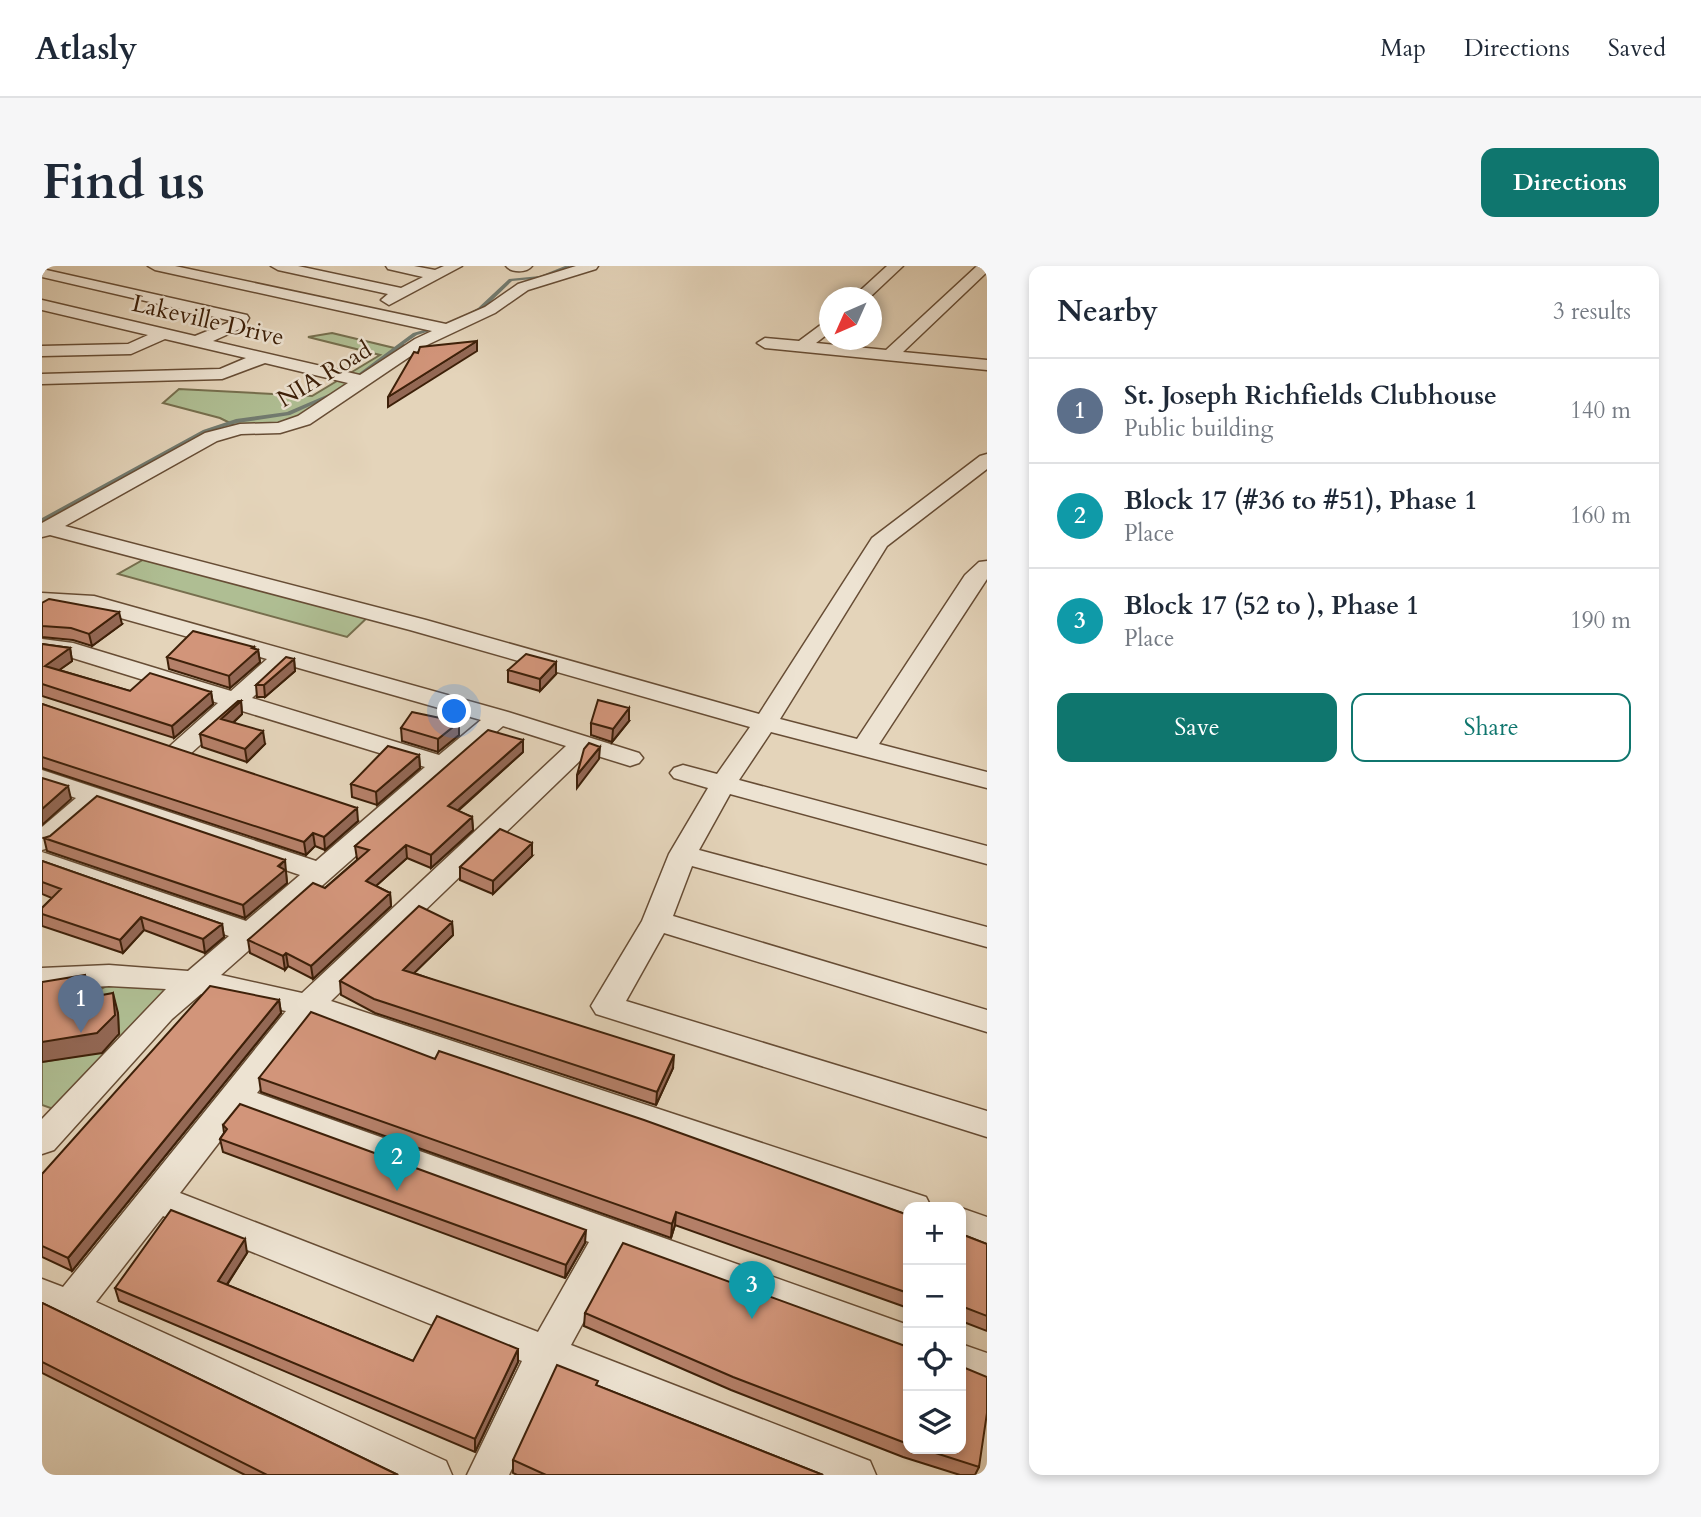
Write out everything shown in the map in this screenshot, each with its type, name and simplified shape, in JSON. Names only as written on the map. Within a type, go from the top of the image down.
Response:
[{"type":"street","points":[[155,266],[444,328]]},
{"type":"street","points":[[278,266],[403,293]]},
{"type":"street","points":[[393,266],[436,275]]},
{"type":"street","points":[[365,313],[455,266]]},
{"type":"street","points":[[513,266],[525,266]]},
{"type":"street","name":"NIA Road","points":[[45,529],[211,438],[240,429],[279,428],[304,420],[444,328],[491,310],[523,287],[591,266]]},
{"type":"street","points":[[872,287],[896,266]]},
{"type":"street","points":[[890,355],[985,266]]},
{"type":"street","points":[[42,273],[241,318],[238,324],[196,342]]},
{"type":"street","name":"Lakeville Drive","points":[[42,305],[363,382]]},
{"type":"street","points":[[42,323],[71,312]]},
{"type":"street","points":[[802,346],[819,332]]},
{"type":"street","points":[[42,351],[131,349],[163,334]]},
{"type":"street","points":[[765,342],[967,363],[984,357]]},
{"type":"street","points":[[42,379],[222,374],[262,358]]},
{"type":"street","points":[[987,460],[879,542],[723,785],[683,853],[657,921],[607,1006],[987,1124]]},
{"type":"street","points":[[45,529],[418,625],[765,723],[987,779]]},
{"type":"street","points":[[863,749],[973,580],[987,567]]},
{"type":"street","points":[[42,600],[86,601],[499,717],[630,758]]},
{"type":"street","points":[[42,646],[65,648],[444,765]]},
{"type":"street","points":[[180,750],[284,656]]},
{"type":"street","points":[[43,1138],[161,1011],[321,872],[371,813],[444,765],[499,717]]},
{"type":"street","points":[[155,742],[205,759]]},
{"type":"street","points":[[431,1475],[56,1301],[156,1198],[308,1006],[584,743]]},
{"type":"street","points":[[683,773],[987,855]]},
{"type":"street","points":[[42,778],[321,872]]},
{"type":"street","points":[[42,841],[95,796]]},
{"type":"street","points":[[683,853],[987,937]]},
{"type":"street","points":[[42,861],[251,933]]},
{"type":"street","points":[[657,921],[987,1021]]},
{"type":"street","points":[[42,979],[68,976],[151,977],[246,989],[308,1006],[903,1204]]},
{"type":"street","points":[[234,1098],[903,1340]]},
{"type":"street","points":[[156,1198],[855,1475]]},
{"type":"street","points":[[966,1225],[987,1232]]},
{"type":"street","points":[[488,1475],[546,1353],[612,1235]]},
{"type":"street","points":[[966,1364],[987,1371]]},
{"type":"green space","points":[[332,333],[411,352],[296,422],[244,430],[220,418],[163,403],[179,389],[312,396],[380,355],[308,337]]},
{"type":"green space","points":[[148,557],[371,614],[347,637],[118,574]]},
{"type":"green space","points":[[112,983],[190,988],[76,1117],[42,1105],[42,1062],[120,1049],[118,1013],[66,987],[90,995]]},
{"type":"building","points":[[477,341],[388,397],[414,352],[418,353],[420,347]]},
{"type":"building","points":[[49,599],[119,612],[89,634],[71,628],[42,626],[42,603]]},
{"type":"building","points":[[193,631],[258,650],[229,676],[167,657]]},
{"type":"building","points":[[42,644],[70,648],[45,666],[130,691],[150,673],[211,692],[172,726],[42,684]]},
{"type":"building","points":[[526,654],[556,662],[540,679],[508,670]]},
{"type":"building","points":[[286,657],[294,659],[264,685],[256,685]]},
{"type":"building","points":[[598,700],[629,708],[613,729],[591,723]]},
{"type":"building","points":[[241,701],[221,719],[263,731],[245,749],[200,734]]},
{"type":"building","points":[[42,704],[357,808],[324,837],[313,833],[304,842],[42,757]]},
{"type":"building","points":[[412,712],[459,722],[438,739],[401,728]]},
{"type":"building","points":[[488,730],[523,740],[448,806],[472,817],[431,855],[406,845],[366,881],[390,893],[311,966],[286,953],[283,956],[248,940],[313,883],[325,888],[369,850],[355,846]]},
{"type":"building","points":[[589,743],[600,747],[577,775],[584,749]]},
{"type":"building","points":[[388,746],[419,755],[376,792],[351,784]]},
{"type":"building","points":[[42,778],[68,786],[42,809]]},
{"type":"building","points":[[97,796],[285,860],[278,866],[285,870],[243,905],[44,838],[50,836]]},
{"type":"building","points":[[500,829],[532,843],[493,881],[460,867]]},
{"type":"building","points":[[42,861],[222,924],[203,939],[141,917],[120,940],[42,914],[42,908],[61,889],[42,882]]},
{"type":"building","points":[[419,906],[452,922],[403,970],[674,1055],[657,1092],[374,999],[340,981]]},
{"type":"building","points":[[85,975],[86,998],[113,993],[115,1015],[97,1033],[42,1042],[42,982]]},
{"type":"building","points":[[210,986],[279,1000],[68,1258],[42,1246],[42,1174]]},
{"type":"building","points":[[311,1012],[435,1059],[439,1051],[644,1120],[903,1213],[903,1291],[676,1212],[672,1224],[259,1078]]},
{"type":"building","points":[[240,1104],[586,1230],[566,1265],[220,1139],[227,1129],[223,1125]]},
{"type":"building","points":[[171,1210],[245,1239],[218,1281],[413,1361],[437,1316],[518,1349],[475,1439],[115,1288]]},
{"type":"building","points":[[966,1236],[987,1244],[987,1316],[966,1308]]},
{"type":"building","points":[[623,1243],[903,1345],[903,1442],[733,1377],[585,1313]]},
{"type":"building","points":[[42,1303],[398,1475],[267,1475],[42,1362]]},
{"type":"building","points":[[557,1365],[598,1381],[596,1385],[823,1475],[546,1475],[513,1460]]},
{"type":"building","points":[[966,1368],[987,1377],[987,1413],[979,1467],[939,1454],[966,1454]]},
{"type":"waterway","points":[[467,315],[480,309],[511,280],[541,277],[569,266]]},
{"type":"waterway","points":[[357,377],[415,334],[438,327]]},
{"type":"waterway","points":[[42,521],[205,431],[236,421],[288,414],[331,395]]},
{"type":"place","name":"St. Joseph Richfields Clubhouse","points":[[81,1033]]},
{"type":"place","name":"Block 17 (#36 to #51), Phase 1","points":[[397,1191]]},
{"type":"place","name":"Block 17 (52 to ), Phase 1","points":[[752,1319]]}]
